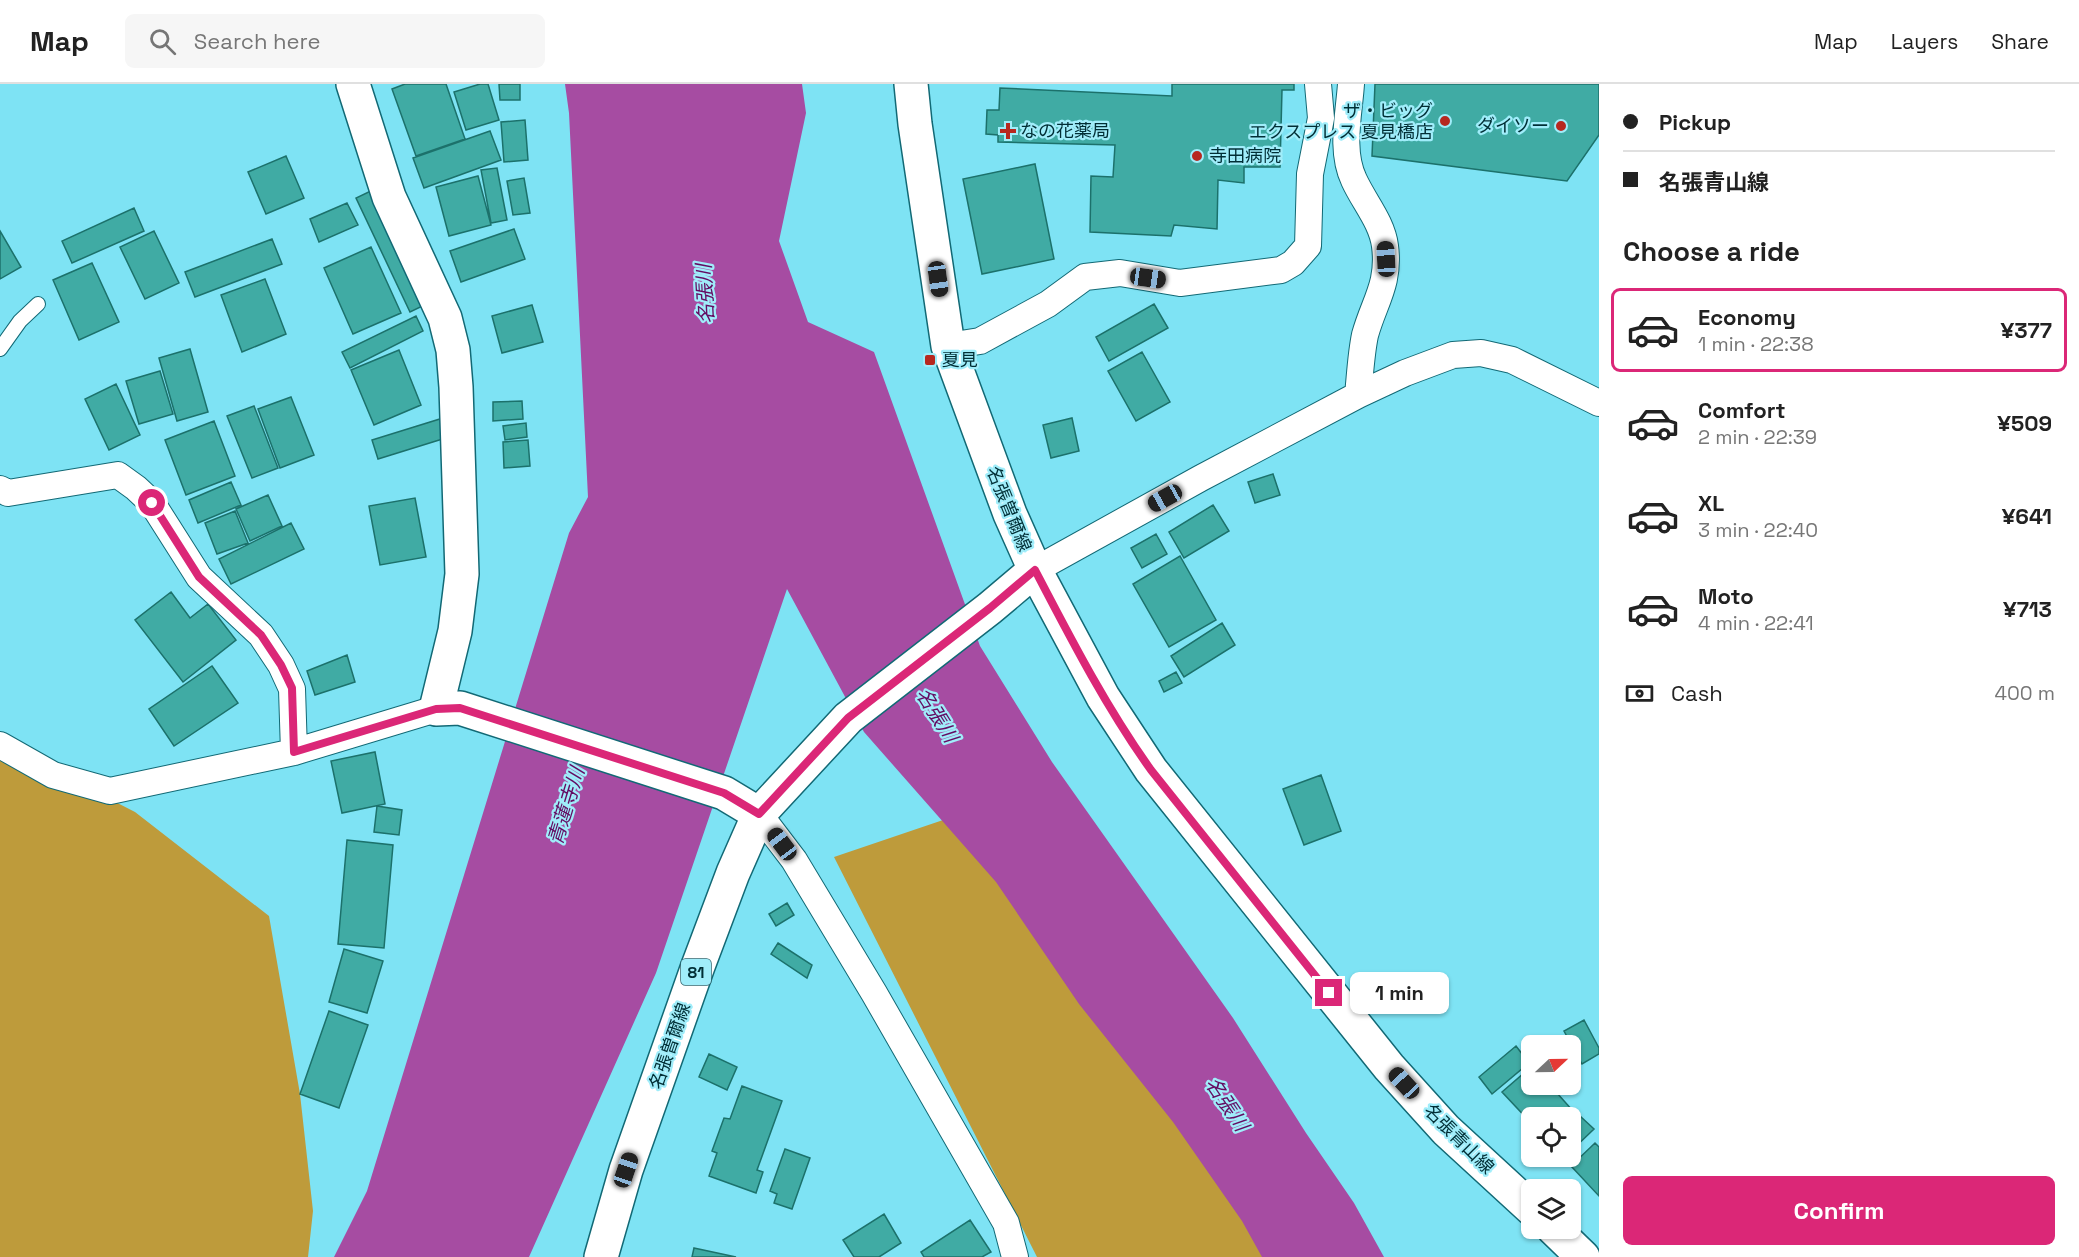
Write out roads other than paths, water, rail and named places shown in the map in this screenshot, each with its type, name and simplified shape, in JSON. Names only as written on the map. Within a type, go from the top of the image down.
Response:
[{"type":"main road","points":[[353,84],[389,197],[445,318],[453,350],[462,574],[448,708],[724,793],[759,814]]},
{"type":"main road","name":"名張曽爾線","points":[[601,1257],[626,1170],[694,977],[733,873],[759,814],[848,718],[990,608],[1035,570],[995,476],[948,346],[915,124],[912,84]]},
{"type":"main road","name":"名張青山線","points":[[1035,570],[1103,698],[1151,770],[1389,1067],[1446,1130],[1521,1199]]},
{"type":"main road","points":[[1564,1239],[1583,1257]]},
{"type":"street","points":[[948,346],[980,341],[1048,304],[1085,277],[1120,273],[1180,283],[1281,270],[1293,263],[1308,246],[1310,174],[1321,118],[1318,84]]},
{"type":"street","points":[[1351,84],[1346,143],[1349,165],[1353,179],[1382,231],[1386,272],[1381,295],[1365,335],[1358,395]]},
{"type":"street","points":[[1035,570],[1201,478],[1358,395],[1405,373],[1453,355],[1481,353],[1512,360],[1599,403]]},
{"type":"street","points":[[0,489],[8,493],[118,475],[136,488],[152,503],[199,577],[261,635],[281,665],[292,688],[294,752]]},
{"type":"street","points":[[0,745],[53,775],[110,791],[294,752],[448,708]]},
{"type":"street","points":[[759,814],[794,860],[945,1115],[1006,1223],[1015,1257]]},
{"type":"lane","points":[[0,349],[20,321],[38,304]]},
{"type":"water","points":[[565,84],[802,84],[806,113],[779,241],[808,322],[874,352],[980,646],[1052,762],[1233,1018],[1306,1133],[1354,1203],[1384,1257],[1262,1257],[1242,1221],[1173,1122],[1079,1004],[996,882],[864,732],[787,589],[656,973],[529,1257],[334,1257],[367,1191],[569,533],[588,497],[569,113]]},
{"type":"place","name":"ザ・ビッグ エクスプレス 夏見橋店","points":[[1445,121]]},
{"type":"place","name":"ダイソー","points":[[1561,126]]},
{"type":"place","name":"なの花薬局","points":[[1008,131]]},
{"type":"place","name":"寺田病院","points":[[1197,156]]},
{"type":"place","name":"夏見","points":[[930,360]]},
{"type":"water label","name":"名張川","points":[[705,294]]},
{"type":"water label","name":"名張川","points":[[937,715]]},
{"type":"water label","name":"青蓮寺川","points":[[566,806]]},
{"type":"water label","name":"名張川","points":[[1227,1104]]}]
